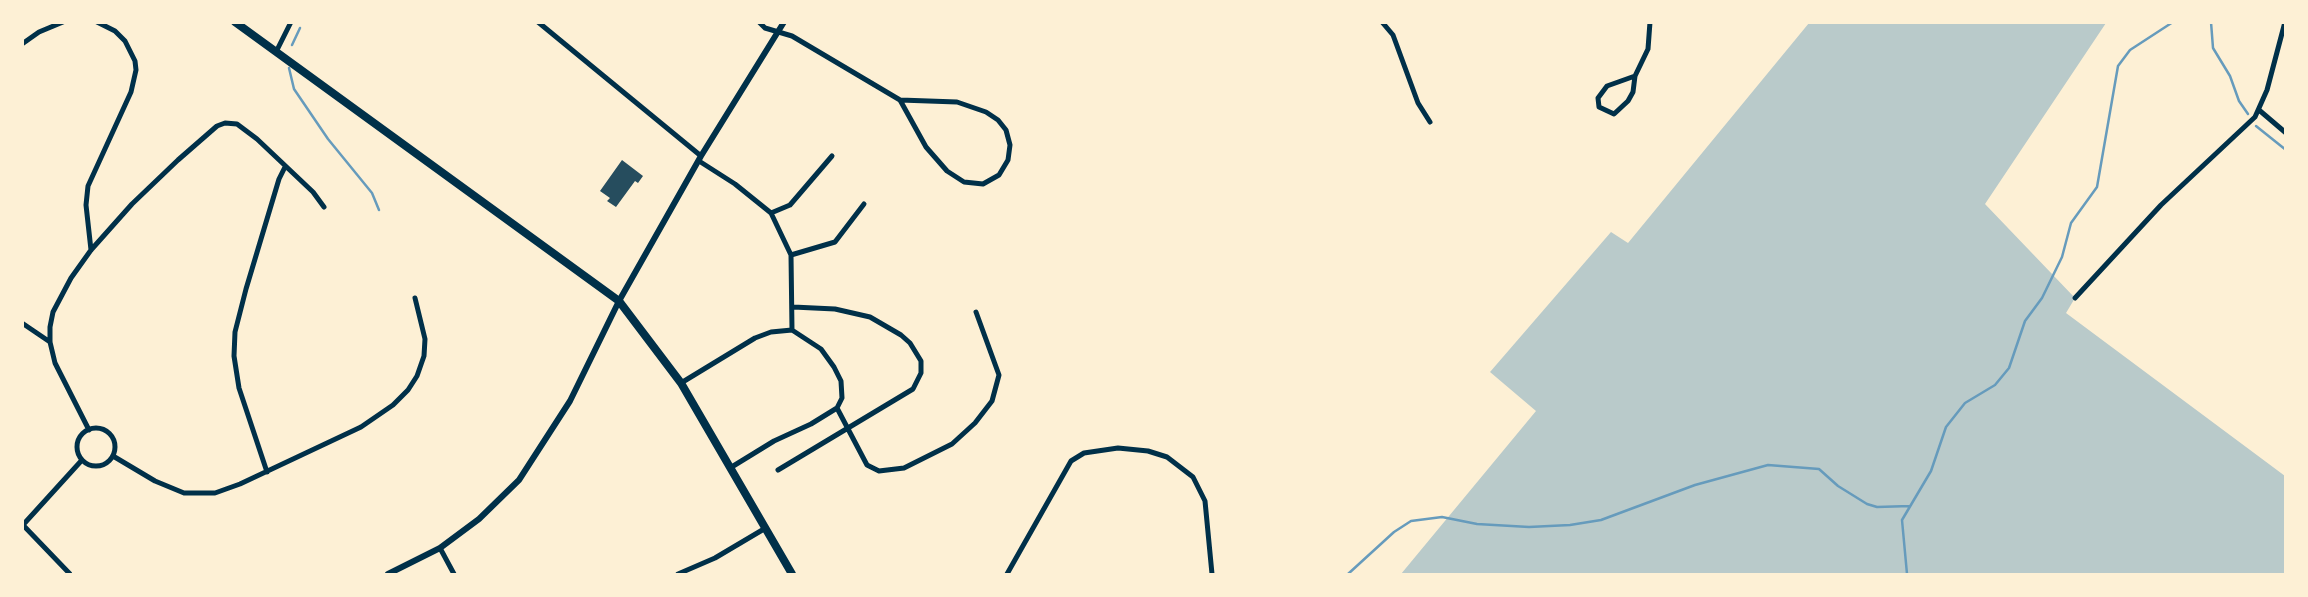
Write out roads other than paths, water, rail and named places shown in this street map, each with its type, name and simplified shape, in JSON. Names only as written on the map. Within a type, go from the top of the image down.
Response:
[{"type":"main road","points":[[236,22],[619,301],[681,383],[792,574]]},
{"type":"street","points":[[22,44],[39,32],[63,22]]},
{"type":"street","points":[[91,250],[86,205],[88,186],[131,92],[136,70],[135,61],[125,41],[115,31],[97,22]]},
{"type":"street","points":[[276,52],[291,22]]},
{"type":"street","points":[[538,22],[700,158],[771,213],[791,255],[792,330]]},
{"type":"street","points":[[759,22],[765,28],[792,36],[900,100],[958,102],[986,112],[1006,130],[1010,145],[1008,160],[999,175],[983,184],[964,182],[947,171],[926,147],[900,100]]},
{"type":"street","points":[[388,574],[440,548],[479,519],[519,480],[570,401],[619,301],[700,158],[784,22]]},
{"type":"street","points":[[1382,22],[1393,35],[1418,103],[1430,122]]},
{"type":"street","points":[[1634,76],[1607,86],[1598,98],[1599,107],[1614,114],[1621,109],[1633,92],[1634,76],[1648,49],[1650,22]]},
{"type":"street","points":[[2075,298],[2160,205],[2249,124],[2259,110],[2272,74],[2284,22]]},
{"type":"street","points":[[2259,110],[2286,133]]},
{"type":"street","points":[[89,430],[55,363],[50,342],[53,312],[71,278],[91,250],[138,198],[217,126],[232,123],[244,128],[313,192],[324,207]]},
{"type":"street","points":[[771,213],[790,204],[832,156]]},
{"type":"street","points":[[267,472],[239,388],[234,356],[235,332],[279,179],[285,167]]},
{"type":"street","points":[[791,255],[835,242],[864,204]]},
{"type":"street","points":[[113,456],[155,481],[184,493],[214,493],[267,472],[361,427],[392,405],[408,390],[417,376],[424,356],[425,339],[415,298]]},
{"type":"street","points":[[778,470],[913,389],[921,373],[917,352],[901,334],[870,318],[835,308],[793,308]]},
{"type":"street","points":[[838,408],[849,426],[867,465],[879,472],[904,468],[952,444],[975,423],[992,401],[999,375],[976,312]]},
{"type":"street","points":[[22,323],[50,342]]},
{"type":"street","points":[[681,383],[755,338],[771,332],[792,330],[821,349],[834,366],[840,381],[842,398],[838,408],[811,424],[774,441],[730,468]]},
{"type":"street","points":[[95,428],[108,432],[115,443],[113,456],[105,464],[99,466],[93,466],[82,460],[78,450],[80,438],[89,430],[95,428]]},
{"type":"street","points":[[1007,574],[1071,461],[1084,453],[1118,448],[1167,457],[1193,477],[1205,501],[1212,574]]},
{"type":"street","points":[[70,574],[23,525],[82,460]]},
{"type":"street","points":[[678,574],[715,558],[764,528]]},
{"type":"street","points":[[440,548],[454,574]]},
{"type":"waterway","points":[[1907,574],[1902,520],[1931,471],[1946,427],[1965,403],[1995,385],[2009,368],[2025,321],[2042,298],[2062,257],[2071,223],[2097,187],[2118,66],[2130,50],[2173,22]]},
{"type":"waterway","points":[[2211,22],[2213,48],[2230,76],[2239,101],[2248,114]]},
{"type":"waterway","points":[[292,45],[300,28]]},
{"type":"waterway","points":[[289,68],[294,89],[328,139],[372,193],[379,210]]},
{"type":"waterway","points":[[2256,126],[2286,150]]},
{"type":"waterway","points":[[1348,574],[1394,532],[1411,521],[1442,517],[1477,524],[1529,527],[1570,525],[1601,520],[1695,485],[1768,465],[1819,469],[1838,486],[1867,504],[1877,507],[1910,506]]}]
